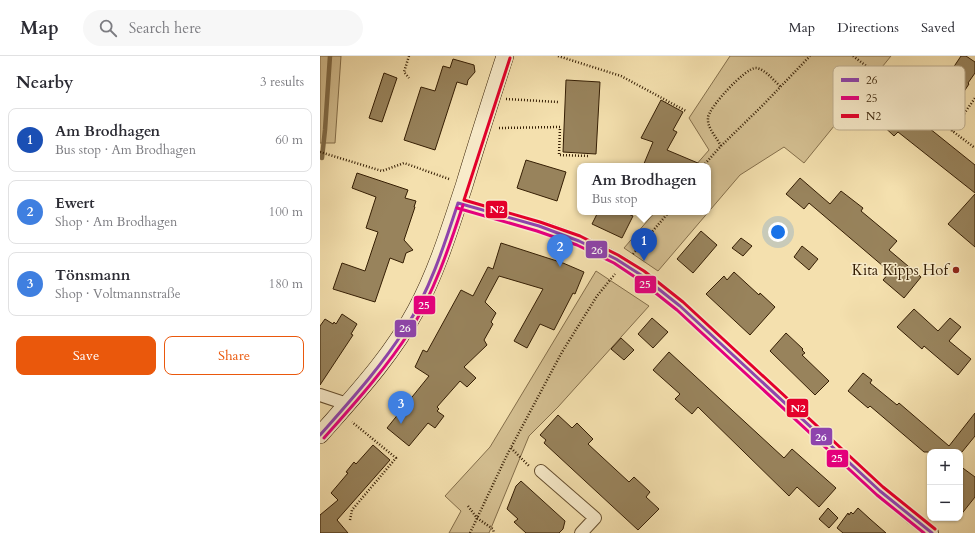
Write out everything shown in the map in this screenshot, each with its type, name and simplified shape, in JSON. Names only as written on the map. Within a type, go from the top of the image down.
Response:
[{"type":"street","points":[[320,435],[380,365],[398,341],[416,311],[439,262],[506,56]]},
{"type":"street","points":[[458,203],[561,234],[587,245],[624,264],[657,287],[680,306],[880,491],[932,533]]},
{"type":"street","points":[[320,395],[343,408]]},
{"type":"street","points":[[541,471],[595,518],[581,533]]},
{"type":"path","points":[[409,56],[404,72],[409,78]]},
{"type":"path","points":[[558,56],[621,76],[686,111]]},
{"type":"path","points":[[706,163],[810,56]]},
{"type":"path","points":[[853,56],[866,66]]},
{"type":"path","points":[[721,146],[708,123],[709,112],[744,74],[755,68],[765,73],[781,86]]},
{"type":"path","points":[[492,98],[558,102]]},
{"type":"path","points":[[965,112],[975,98]]},
{"type":"path","points":[[482,128],[560,127],[559,155],[589,156]]},
{"type":"path","points":[[952,131],[975,148]]},
{"type":"path","points":[[320,152],[382,171],[404,163],[453,180],[456,171],[467,175]]},
{"type":"path","points":[[470,533],[511,448],[562,352],[598,296],[667,215]]},
{"type":"path","points":[[343,408],[396,458],[352,510],[350,520]]},
{"type":"path","points":[[511,448],[534,470],[541,471]]},
{"type":"path","points":[[468,506],[477,518],[493,529],[494,533]]},
{"type":"shaded area","points":[[320,56],[341,56],[335,143],[320,143]]},
{"type":"shaded area","points":[[730,56],[891,56],[883,66],[833,66],[833,127],[804,163],[784,147],[740,175],[711,209],[711,163],[698,163],[709,150],[689,118]]},
{"type":"shaded area","points":[[652,215],[706,215],[658,271],[624,248]]},
{"type":"shaded area","points":[[596,271],[649,306],[558,407],[529,436],[489,533],[449,533],[461,511],[445,496],[490,447]]},
{"type":"building","points":[[961,56],[966,56],[975,62],[975,73],[965,90],[965,66],[954,66]]},
{"type":"building","points":[[453,59],[474,65],[475,72],[468,80],[467,85],[457,82],[435,150],[404,140],[421,87],[435,91],[443,66],[450,68]]},
{"type":"building","points":[[384,73],[397,78],[382,122],[369,118]]},
{"type":"building","points":[[566,80],[600,82],[596,154],[563,152]]},
{"type":"building","points":[[661,100],[683,112],[673,130],[677,132],[667,150],[698,163],[644,163],[653,142],[641,138]]},
{"type":"building","points":[[888,130],[931,130],[975,165],[975,193],[898,132],[894,136]]},
{"type":"building","points":[[526,160],[566,172],[557,201],[517,188]]},
{"type":"building","points":[[357,173],[408,190],[405,198],[416,201],[404,240],[413,250],[406,253],[403,263],[390,258],[375,302],[333,289],[342,263],[365,271],[378,232],[366,228],[376,197],[352,188]]},
{"type":"building","points":[[800,178],[830,204],[841,191],[863,208],[861,211],[897,241],[889,250],[921,277],[904,298],[883,280],[890,272],[809,203],[804,209],[786,194]]},
{"type":"building","points":[[975,194],[975,247],[948,224]]},
{"type":"building","points":[[596,215],[633,216],[622,238],[592,224]]},
{"type":"building","points":[[701,231],[717,245],[693,273],[677,259]]},
{"type":"building","points":[[741,238],[752,246],[743,256],[732,248]]},
{"type":"building","points":[[501,243],[563,263],[584,272],[575,294],[573,293],[554,330],[540,324],[527,348],[514,341],[543,289],[499,276],[485,302],[496,313],[491,322],[493,324],[484,340],[487,345],[464,367],[476,378],[467,387],[460,381],[437,407],[439,409],[437,411],[444,416],[435,428],[428,423],[409,446],[387,428],[429,376],[415,367],[423,350],[427,352],[461,290],[473,296],[488,267],[493,269]]},
{"type":"building","points":[[802,246],[818,259],[809,270],[794,257]]},
{"type":"building","points":[[734,272],[759,295],[760,293],[775,307],[750,335],[706,294],[724,276],[727,280]]},
{"type":"building","points":[[914,309],[938,331],[950,318],[961,327],[949,341],[971,359],[958,375],[924,346],[922,349],[897,327]]},
{"type":"building","points":[[342,314],[357,324],[351,334],[353,335],[320,385],[320,326],[325,319],[333,324],[334,322],[336,324]]},
{"type":"building","points":[[652,318],[668,332],[653,348],[638,334]]},
{"type":"building","points":[[786,333],[803,349],[802,350],[805,353],[802,355],[829,381],[815,395],[770,351]]},
{"type":"building","points":[[621,338],[634,350],[624,360],[611,349]]},
{"type":"building","points":[[669,352],[784,458],[792,449],[836,488],[819,507],[797,487],[789,496],[698,407],[692,414],[675,399],[680,394],[653,370]]},
{"type":"building","points":[[863,373],[872,380],[870,383],[897,405],[899,403],[949,446],[975,413],[975,436],[963,451],[963,449],[927,449],[927,452],[924,452],[870,406],[868,408],[848,391]]},
{"type":"building","points":[[558,415],[572,428],[577,423],[593,439],[588,444],[629,482],[634,477],[650,492],[646,497],[659,509],[638,530],[544,443],[546,440],[540,435]]},
{"type":"building","points":[[373,445],[390,460],[337,520],[348,533],[320,533],[320,515],[338,500],[331,493],[348,473],[346,472],[354,462],[356,464]]},
{"type":"building","points":[[963,468],[975,477],[975,497],[963,512]]},
{"type":"building","points":[[521,481],[565,521],[563,529],[559,533],[526,533],[514,522],[518,519],[507,509],[516,486]]},
{"type":"building","points":[[828,508],[838,518],[829,528],[819,519]]},
{"type":"building","points":[[858,508],[886,533],[843,533],[837,528],[848,513],[849,515],[851,512],[853,514]]},
{"type":"waterway","points":[[322,158],[330,56]]},
{"type":"transit line","name":"N2","points":[[510,58],[464,200],[540,222],[580,236],[618,255],[644,271],[683,302],[883,487],[935,529]]},
{"type":"transit line","name":"26","points":[[458,203],[539,226],[579,241],[616,259],[641,275],[680,306],[880,491],[932,533]]},
{"type":"transit line","name":"26","points":[[320,435],[354,397],[396,343],[414,314],[436,268],[458,203]]},
{"type":"transit line","name":"25","points":[[324,438],[380,373],[419,316],[434,285],[463,205]]},
{"type":"transit line","name":"25","points":[[457,208],[537,231],[577,245],[614,263],[638,279],[677,310],[877,495],[924,533]]},
{"type":"place","name":"Am Brodhagen","points":[[644,261]]},
{"type":"place","name":"Ewert","points":[[560,267]]},
{"type":"place","name":"Kita Kipps Hof","points":[[956,270]]},
{"type":"place","name":"Tönsmann","points":[[401,424]]}]
